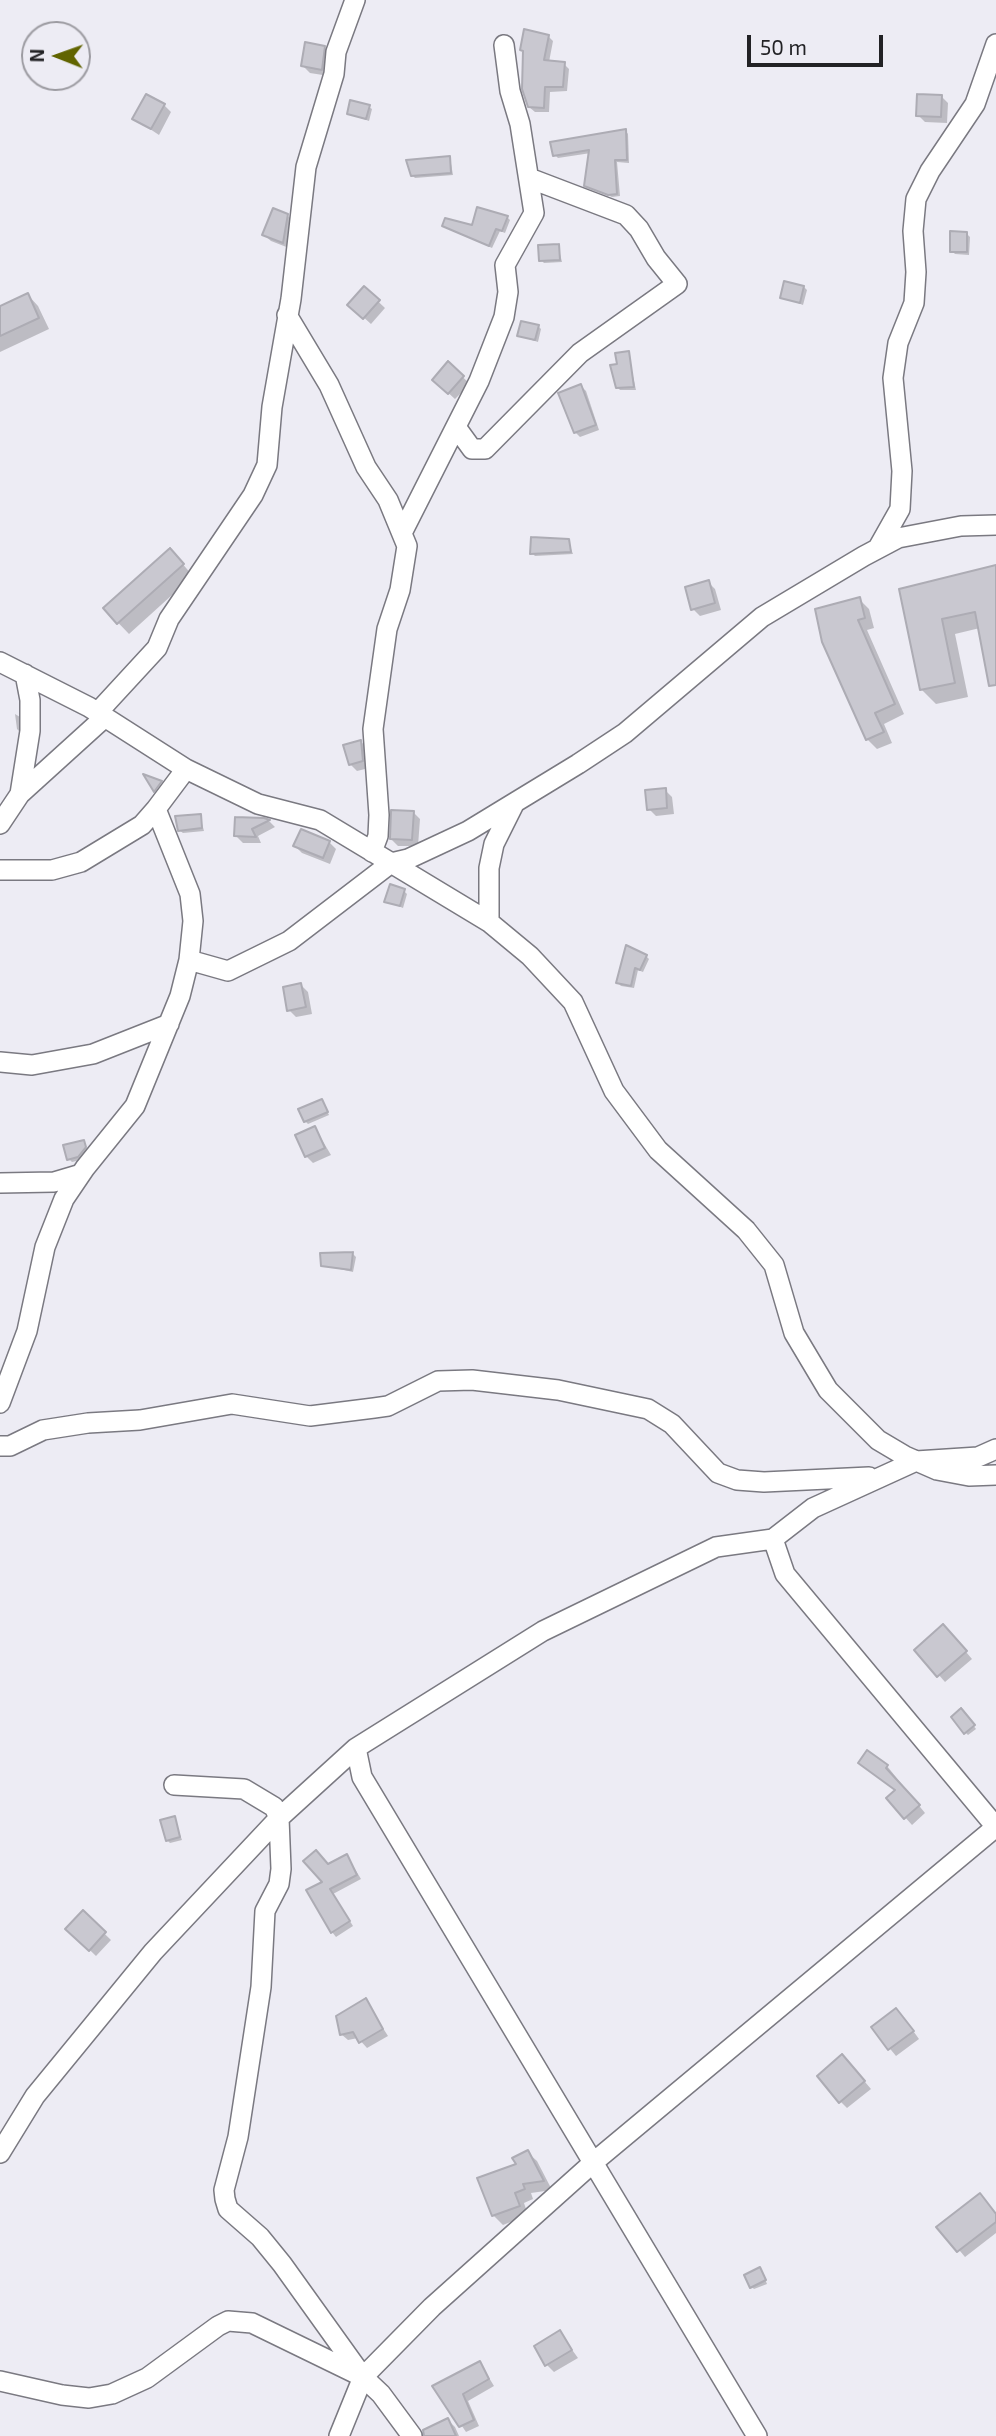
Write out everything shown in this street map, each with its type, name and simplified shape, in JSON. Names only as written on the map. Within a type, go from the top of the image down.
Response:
[{"type":"street","points":[[0,824],[20,794],[101,714],[157,648],[187,591],[253,495],[270,455],[272,407],[288,315],[306,167],[334,74],[336,52],[357,4]]},
{"type":"street","points":[[878,548],[900,509],[902,471],[893,378],[898,343],[914,303],[916,272],[913,231],[916,199],[930,171],[975,104],[996,44]]},
{"type":"street","points":[[402,533],[480,381],[504,317],[508,292],[505,265],[534,213],[520,124],[510,91],[504,45]]},
{"type":"street","points":[[456,428],[472,449],[485,449],[580,353],[677,284],[656,258],[639,229],[626,215],[529,178]]},
{"type":"street","points":[[288,315],[329,385],[366,467],[388,500],[402,533],[408,558],[387,629],[373,729],[379,815],[378,836],[372,852]]},
{"type":"street","points":[[189,960],[224,972],[235,970],[289,941],[391,863],[408,859],[468,831],[625,733],[762,617],[878,548],[898,538],[961,526],[996,525]]},
{"type":"street","points":[[0,662],[101,714],[186,769],[258,804],[320,820],[489,922],[530,956],[573,1002],[614,1091],[658,1150],[746,1230],[774,1265],[788,1301],[794,1333],[828,1390],[878,1440],[916,1461],[937,1470],[969,1476],[996,1475]]},
{"type":"street","points":[[20,794],[30,731],[30,700],[25,674]]},
{"type":"street","points":[[0,870],[52,870],[80,862],[142,825],[186,769]]},
{"type":"street","points":[[489,922],[489,869],[494,844],[514,804]]},
{"type":"street","points":[[0,1403],[27,1331],[45,1247],[64,1199],[135,1106],[169,1024],[189,960],[193,921],[190,894],[156,809]]},
{"type":"street","points":[[0,1062],[32,1065],[93,1054],[169,1024]]},
{"type":"street","points":[[0,1183],[54,1182],[81,1174]]},
{"type":"street","points":[[0,1446],[10,1446],[43,1430],[88,1423],[140,1420],[232,1404],[310,1416],[374,1408],[388,1406],[438,1381],[472,1380],[558,1390],[648,1409],[672,1424],[718,1473],[737,1480],[764,1482],[846,1479],[887,1473]]},
{"type":"street","points":[[0,2153],[35,2096],[153,1952],[279,1818],[356,1748],[543,1631],[716,1547],[773,1539],[813,1508],[916,1461],[978,1457],[996,1449]]},
{"type":"street","points":[[339,2436],[363,2377],[432,2307],[593,2162],[996,1827],[785,1574],[773,1539]]},
{"type":"street","points":[[356,1748],[362,1777],[757,2436]]},
{"type":"street","points":[[174,1786],[244,1789],[274,1807],[279,1818],[279,1884],[265,1911],[261,1987],[238,2137],[224,2190],[228,2209],[260,2237],[282,2264],[363,2377],[382,2394],[412,2436]]},
{"type":"street","points":[[0,2381],[62,2395],[89,2398],[112,2394],[147,2378],[218,2326],[238,2321],[264,2327],[363,2377]]},
{"type":"building","points":[[524,29],[549,35],[544,60],[565,62],[563,87],[545,87],[544,108],[528,107],[522,89],[523,51],[520,50]]},
{"type":"building","points":[[305,42],[325,46],[322,70],[301,66]]},
{"type":"building","points":[[146,94],[165,104],[151,129],[132,119]]},
{"type":"building","points":[[917,94],[942,95],[941,117],[916,116]]},
{"type":"building","points":[[350,100],[370,105],[366,119],[347,114]]},
{"type":"building","points":[[626,129],[627,160],[615,160],[617,194],[608,195],[584,186],[589,150],[553,156],[550,142]]},
{"type":"building","points":[[450,156],[451,173],[411,176],[406,160]]},
{"type":"building","points":[[477,207],[508,216],[502,231],[496,229],[489,246],[442,226],[445,218],[472,225]]},
{"type":"building","points":[[273,208],[288,214],[283,243],[262,235]]},
{"type":"building","points":[[950,231],[967,232],[967,252],[950,252]]},
{"type":"building","points":[[559,244],[560,260],[539,261],[538,245]]},
{"type":"building","points":[[784,281],[804,286],[800,303],[780,298]]},
{"type":"building","points":[[364,286],[380,300],[363,319],[347,305]]},
{"type":"building","points":[[28,293],[39,318],[0,336],[0,306]]},
{"type":"building","points":[[521,321],[539,325],[535,340],[517,336]]},
{"type":"building","points":[[629,351],[634,387],[616,388],[610,365],[617,364],[615,353]]},
{"type":"building","points":[[448,361],[464,376],[448,394],[432,380]]},
{"type":"building","points":[[581,384],[596,425],[574,433],[558,393]]},
{"type":"building","points":[[531,537],[569,539],[571,552],[530,554]]},
{"type":"building","points":[[170,548],[184,564],[117,624],[103,608]]},
{"type":"building","points":[[996,565],[996,685],[989,686],[975,612],[942,619],[955,683],[920,690],[899,589]]},
{"type":"building","points":[[709,580],[715,603],[691,610],[685,587]]},
{"type":"building","points":[[860,597],[865,618],[858,620],[895,704],[875,713],[884,732],[866,740],[822,642],[815,609]]},
{"type":"building","points":[[361,740],[363,761],[349,765],[343,745]]},
{"type":"building","points":[[143,774],[162,781],[154,792]]},
{"type":"building","points":[[666,788],[667,808],[647,810],[645,790]]},
{"type":"building","points":[[391,810],[414,811],[412,840],[390,839]]},
{"type":"building","points":[[201,814],[202,828],[178,831],[175,816]]},
{"type":"building","points":[[235,817],[270,820],[252,829],[256,837],[234,836]]},
{"type":"building","points":[[301,829],[330,841],[323,858],[293,846]]},
{"type":"building","points":[[390,884],[405,889],[400,906],[384,902]]},
{"type":"building","points":[[626,945],[647,955],[640,970],[635,968],[631,986],[616,983]]},
{"type":"building","points":[[301,983],[306,1007],[287,1011],[283,987]]},
{"type":"building","points":[[322,1099],[328,1112],[304,1122],[298,1109]]},
{"type":"building","points":[[315,1126],[325,1148],[305,1157],[295,1135]]},
{"type":"building","points":[[84,1140],[86,1147],[78,1157],[67,1160],[63,1145]]},
{"type":"building","points":[[353,1252],[351,1270],[321,1266],[320,1253]]},
{"type":"building","points":[[943,1624],[967,1651],[937,1677],[914,1650]]},
{"type":"building","points":[[961,1708],[975,1725],[964,1734],[951,1717]]},
{"type":"building","points":[[867,1750],[888,1765],[886,1768],[920,1805],[904,1819],[886,1798],[895,1790],[858,1763]]},
{"type":"building","points":[[175,1816],[180,1837],[166,1841],[160,1820]]},
{"type":"building","points":[[316,1850],[328,1864],[347,1854],[357,1875],[330,1889],[350,1921],[331,1933],[306,1890],[322,1882],[303,1861]]},
{"type":"building","points":[[83,1910],[106,1932],[89,1951],[65,1929]]},
{"type":"building","points":[[366,1998],[383,2029],[359,2043],[353,2032],[340,2035],[336,2016]]},
{"type":"building","points":[[896,2008],[914,2031],[888,2050],[871,2027]]},
{"type":"building","points":[[842,2054],[865,2081],[839,2103],[817,2076]]},
{"type":"building","points":[[528,2150],[544,2181],[523,2184],[525,2189],[515,2193],[520,2206],[492,2216],[477,2178],[516,2164],[512,2158]]},
{"type":"building","points":[[980,2193],[996,2214],[996,2222],[957,2252],[936,2227]]},
{"type":"building","points":[[760,2267],[766,2280],[750,2288],[744,2275]]},
{"type":"building","points":[[560,2330],[572,2350],[545,2366],[534,2346]]},
{"type":"building","points":[[480,2361],[489,2379],[463,2394],[474,2420],[459,2427],[432,2386]]},
{"type":"building","points":[[448,2418],[456,2436],[424,2436],[423,2430]]}]
